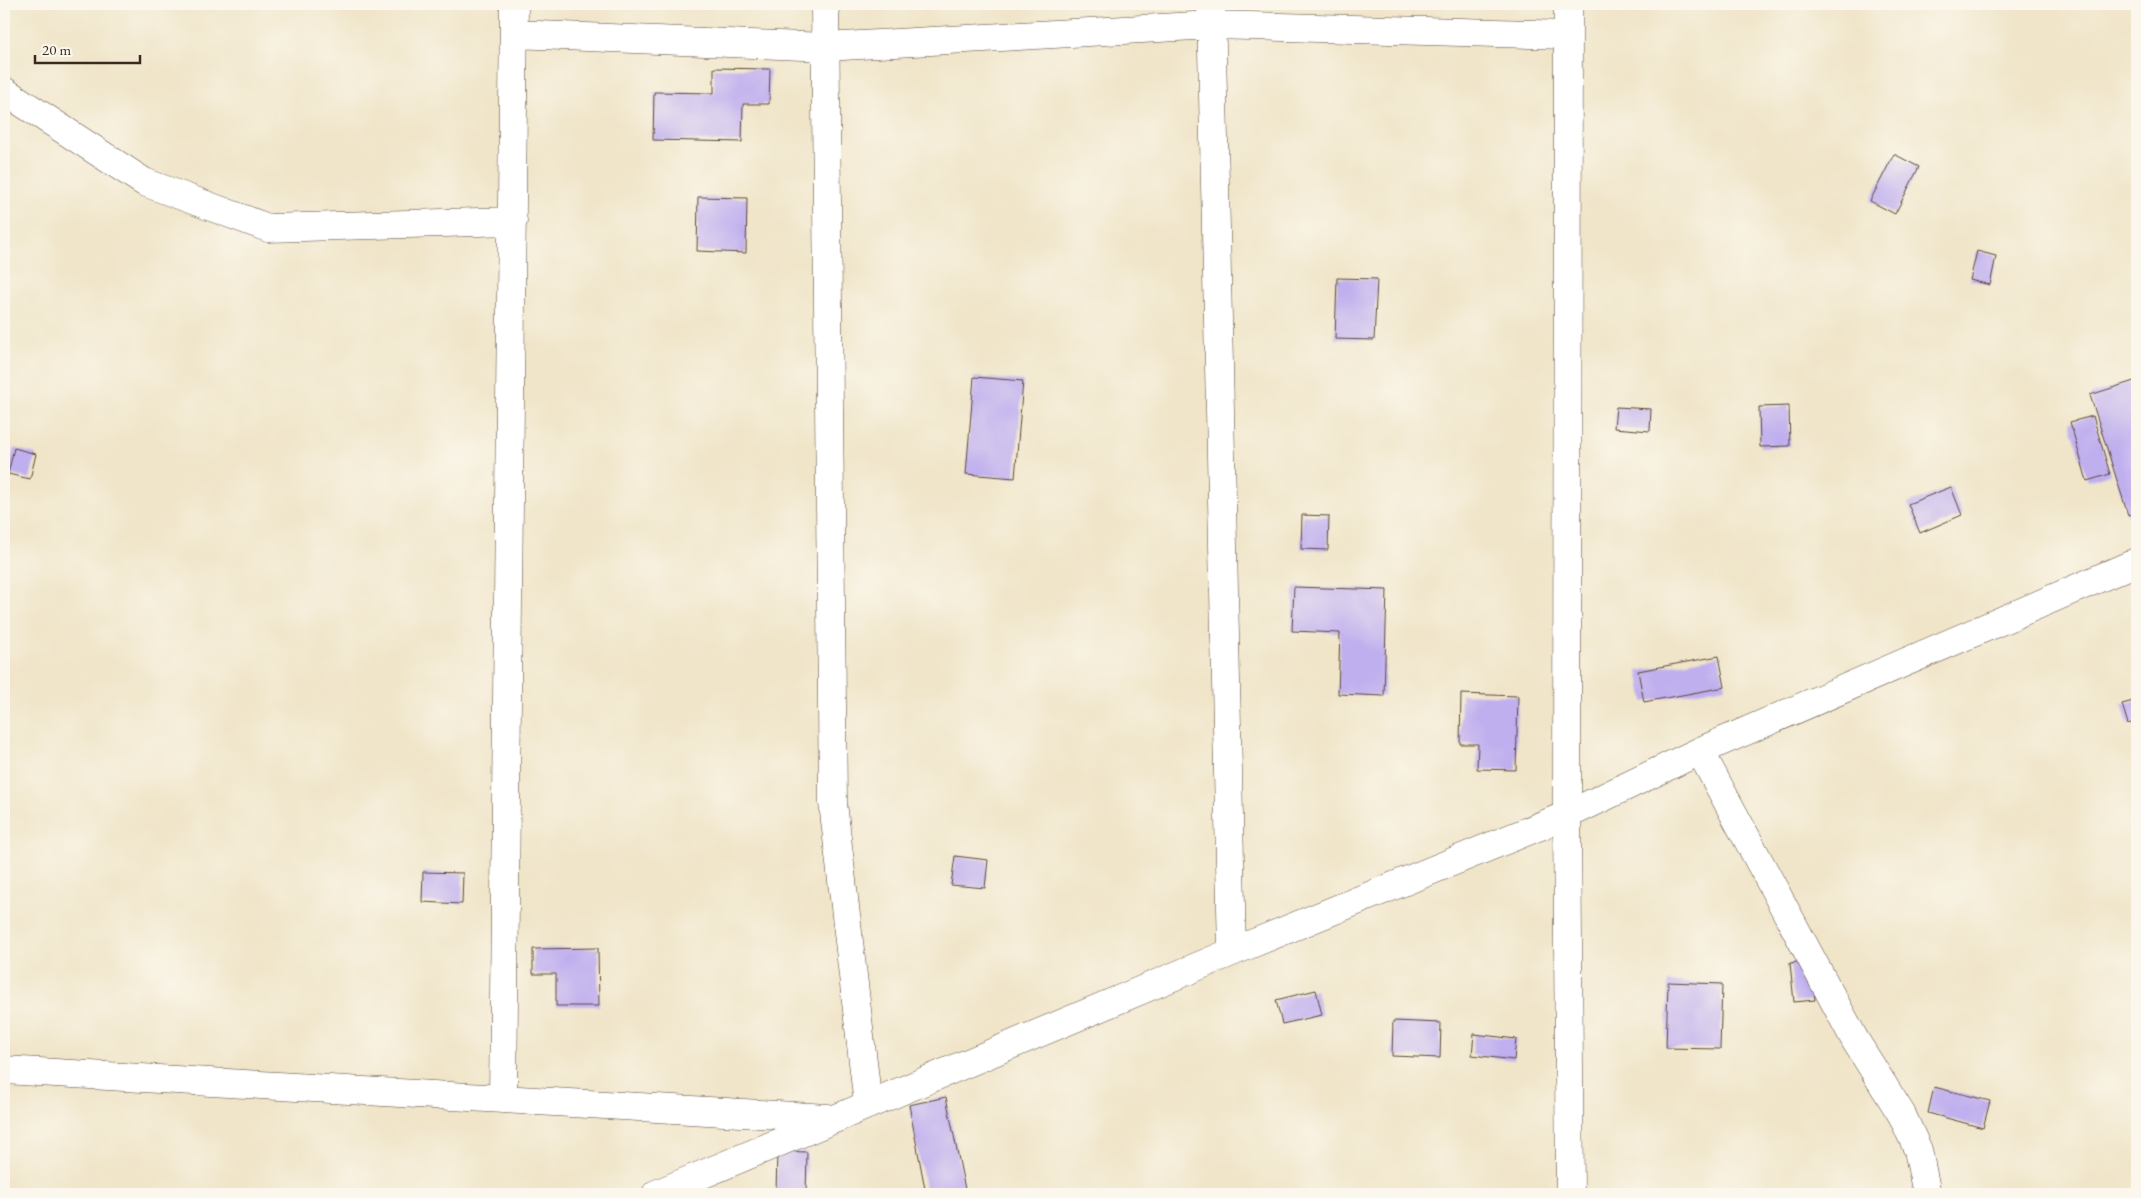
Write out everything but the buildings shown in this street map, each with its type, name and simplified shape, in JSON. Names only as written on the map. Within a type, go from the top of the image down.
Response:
[{"type":"street","points":[[503,1099],[514,4]]},
{"type":"street","points":[[825,4],[833,802],[868,1105]]},
{"type":"street","points":[[1568,4],[1567,815],[1570,1194]]},
{"type":"street","points":[[515,34],[825,48],[1212,15],[1567,35]]},
{"type":"street","points":[[1212,15],[1232,952]]},
{"type":"street","points":[[4,91],[144,182],[268,228],[513,221]]},
{"type":"street","points":[[656,1194],[1232,952],[1567,815],[1700,751],[2137,562]]},
{"type":"street","points":[[1700,751],[1855,1040],[1902,1115],[1918,1150],[1926,1194]]},
{"type":"street","points":[[4,1070],[836,1119]]}]
